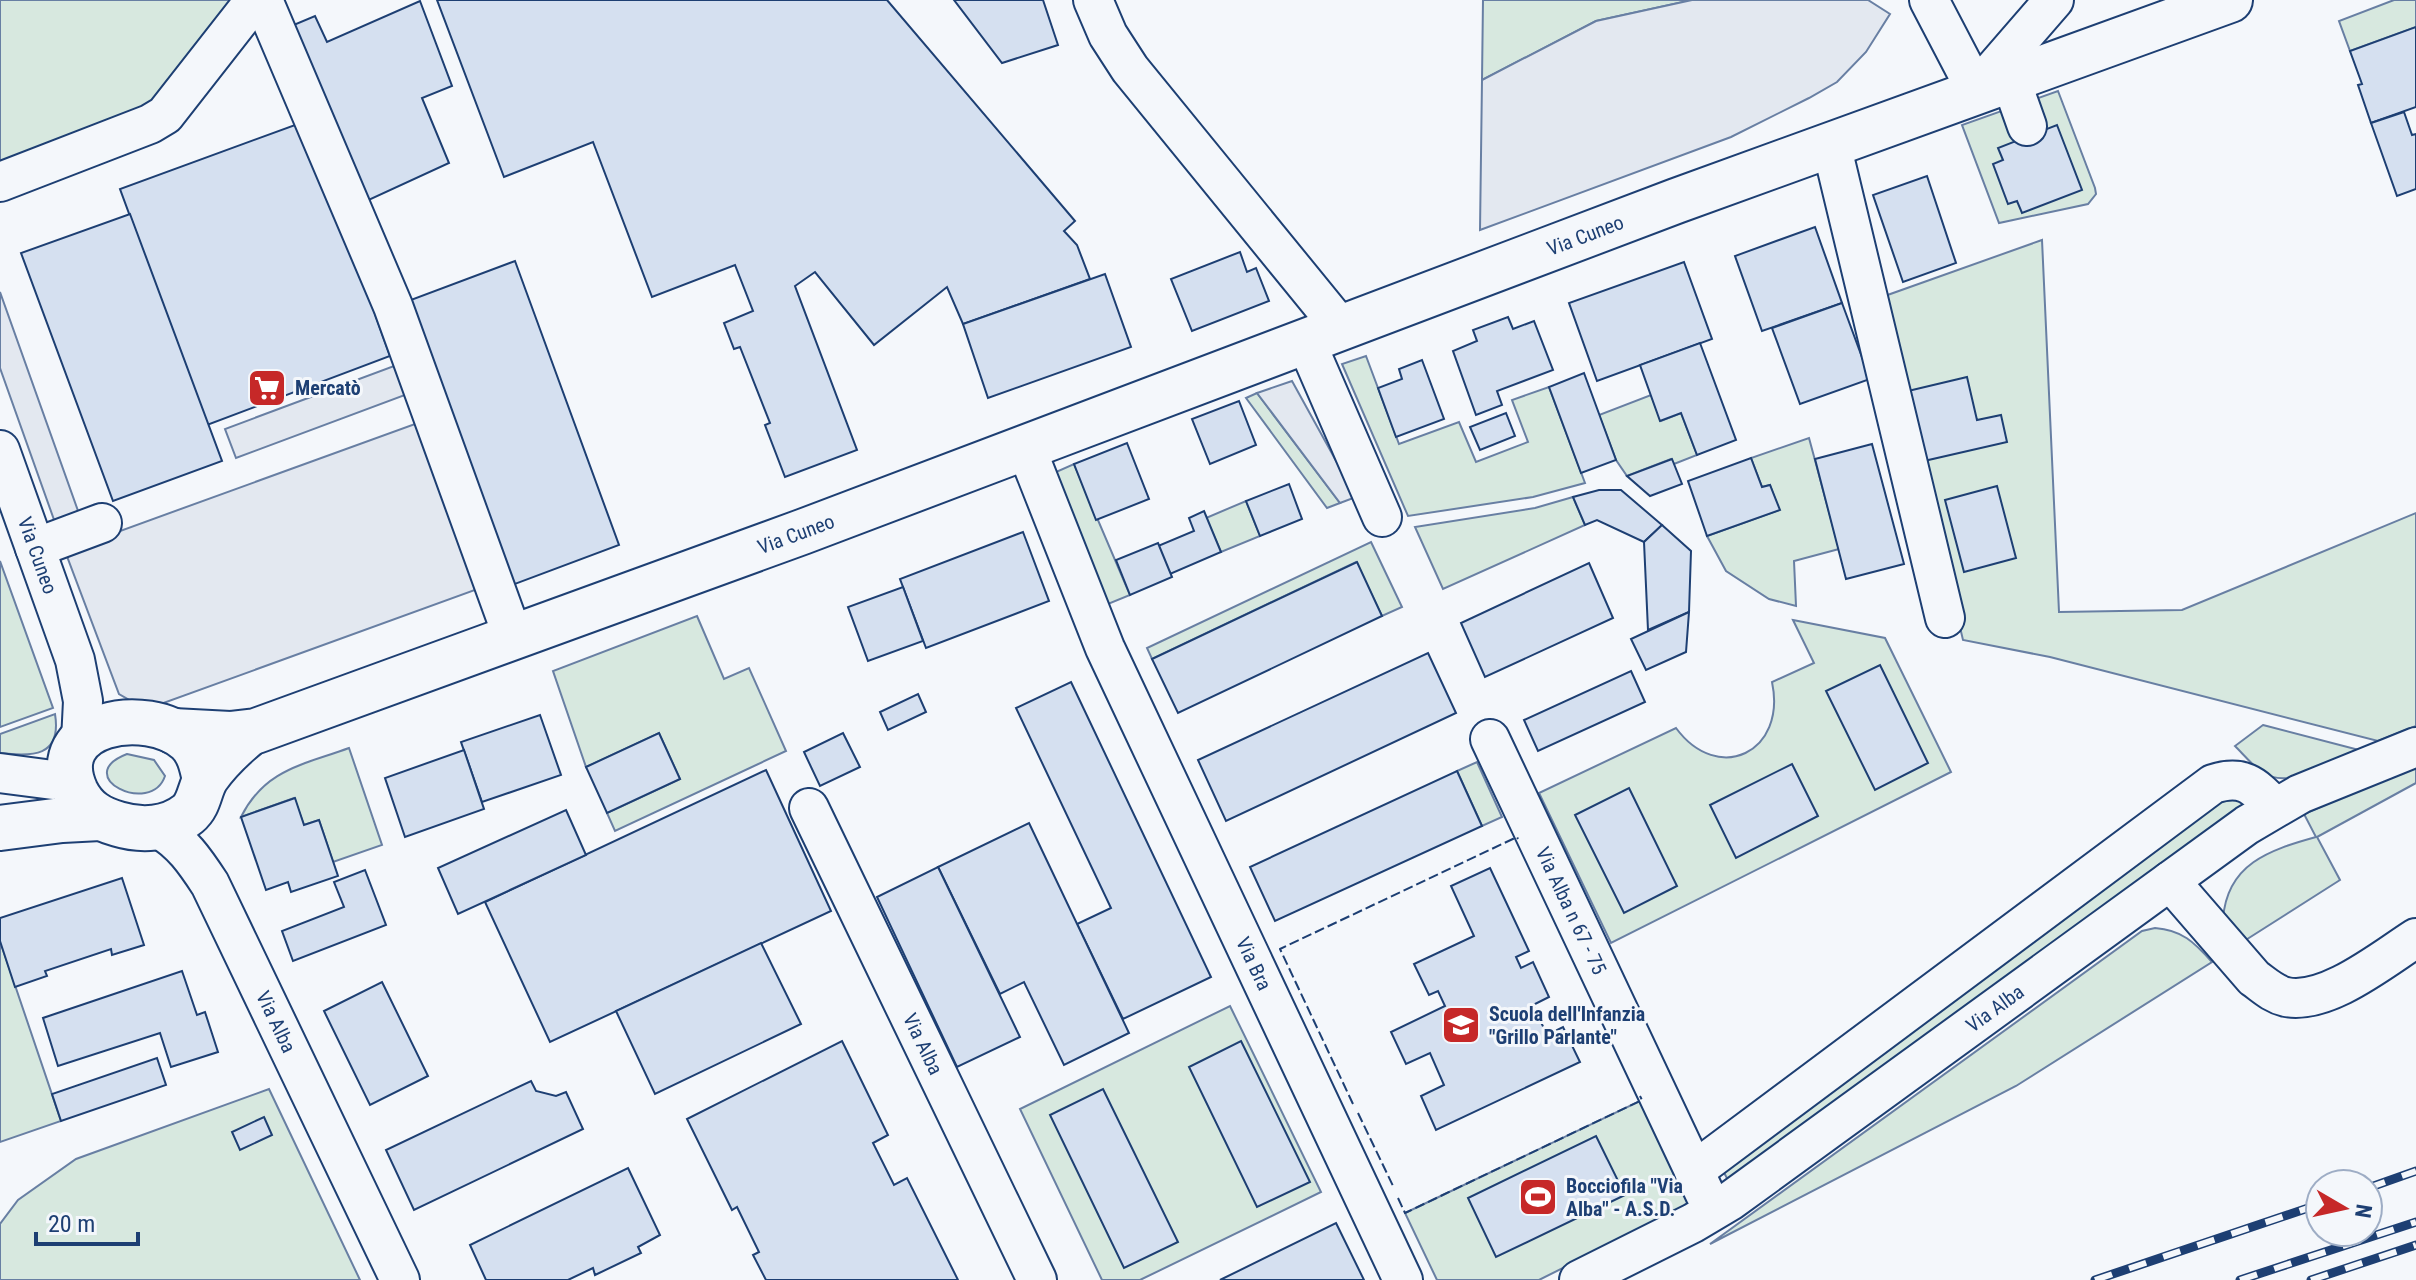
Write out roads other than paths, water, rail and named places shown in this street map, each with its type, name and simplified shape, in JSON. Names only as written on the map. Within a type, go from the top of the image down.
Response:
[{"type":"main road","name":"Via Cuneo","points":[[124,721],[202,734],[250,733],[1026,448],[1993,84],[2230,0]]},
{"type":"main road","points":[[0,819],[68,761],[93,730],[124,721]]},
{"type":"main road","points":[[173,731],[189,742],[198,754],[202,789]]},
{"type":"main road","name":"Via Cuneo","points":[[158,828],[189,813],[202,789],[250,733]]},
{"type":"main road","name":"Via Cuneo","points":[[68,761],[81,801],[100,818]]},
{"type":"main road","points":[[0,828],[100,818],[120,825],[158,828]]},
{"type":"street","points":[[0,182],[150,124],[165,115],[255,0]]},
{"type":"street","points":[[263,0],[393,306],[513,637]]},
{"type":"street","points":[[1093,0],[1108,35],[1130,69],[1324,336],[1382,517]]},
{"type":"street","points":[[1929,0],[2027,126]]},
{"type":"street","points":[[1993,84],[2054,0]]},
{"type":"street","points":[[1831,144],[1945,618]]},
{"type":"street","name":"Via Bra","points":[[1026,448],[1105,648],[1403,1280]]},
{"type":"street","name":"Via Cuneo","points":[[0,450],[75,660],[83,701],[68,761]]},
{"type":"street","points":[[35,548],[102,523]]},
{"type":"street","name":"Via Cuneo","points":[[75,660],[99,697],[124,721]]},
{"type":"street","name":"Via Alba n 67 - 75","points":[[1490,739],[1713,1211]]},
{"type":"street","name":"Via Alba","points":[[1579,1280],[1713,1211],[2275,807],[2416,747]]},
{"type":"street","points":[[0,773],[68,761]]},
{"type":"street","points":[[1694,1171],[2213,784],[2227,779],[2239,780],[2258,790],[2275,807]]},
{"type":"street","name":"Via Alba","points":[[202,789],[196,824],[210,884]]},
{"type":"street","name":"Via Alba","points":[[809,808],[1037,1280]]},
{"type":"street","name":"Via Alba","points":[[158,828],[184,846],[210,884],[398,1237],[400,1280]]},
{"type":"street","points":[[2170,881],[2239,964],[2269,990],[2286,997],[2325,993],[2416,938]]},
{"type":"railway","points":[[2384,1182],[2416,1171]]},
{"type":"railway","points":[[2095,1280],[2304,1209]]},
{"type":"railway","points":[[2240,1280],[2416,1222]]},
{"type":"railway","points":[[2311,1280],[2416,1245]]},
{"type":"place","name":"Mercatò","points":[[267,388]]},
{"type":"place","name":"Scuola dell'Infanzia \"Grillo Parlante\"","points":[[1461,1025]]},
{"type":"place","name":"Bocciofila \"Via Alba\" - A.S.D.","points":[[1538,1197]]}]
